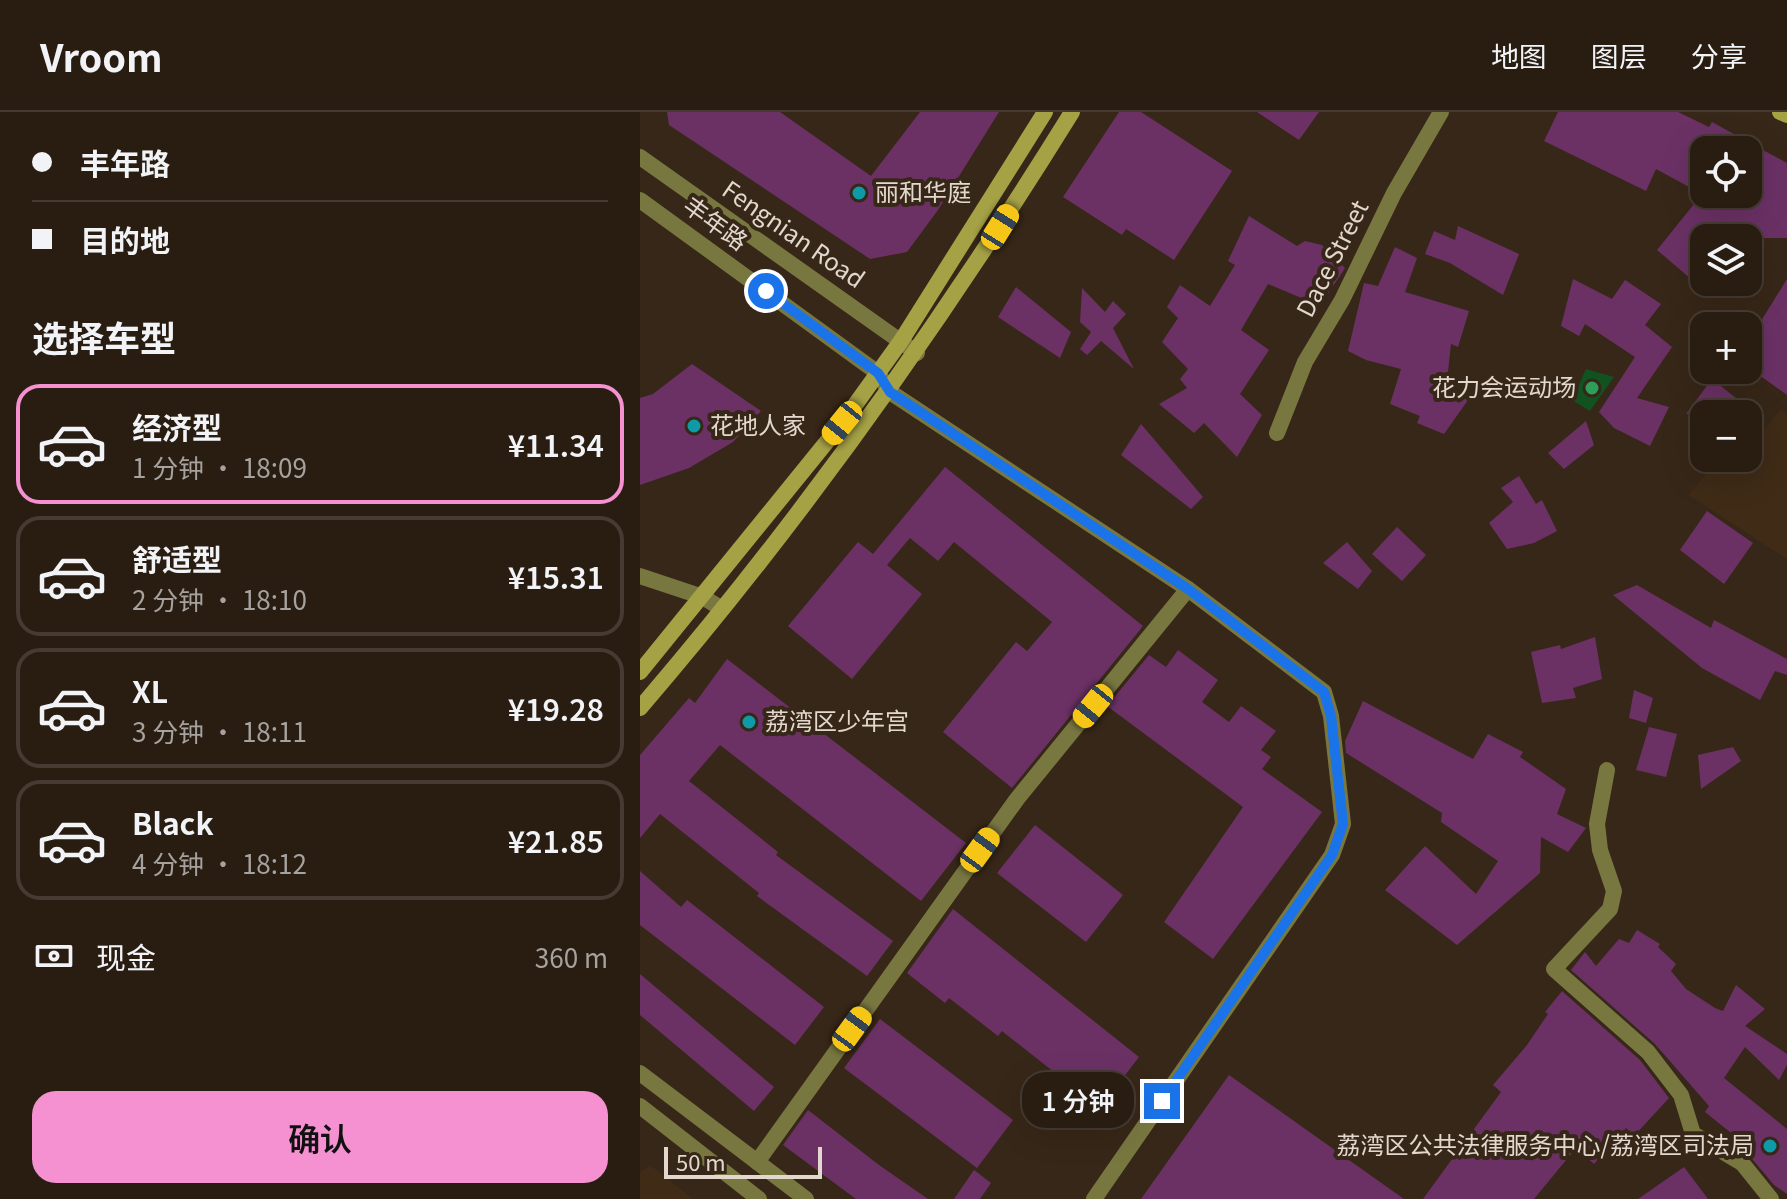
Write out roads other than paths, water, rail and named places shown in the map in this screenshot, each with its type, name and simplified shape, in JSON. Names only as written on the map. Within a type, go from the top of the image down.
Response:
[{"type":"main road","points":[[640,672],[703,597],[878,373],[1045,112]]},
{"type":"main road","points":[[640,708],[722,609],[890,392],[971,273],[1072,112]]},
{"type":"main road","points":[[1780,112],[1787,115]]},
{"type":"street","name":"Dace Street","points":[[1277,433],[1305,362],[1342,300],[1394,193],[1441,112]]},
{"type":"street","name":"Fengnian Road","points":[[640,157],[917,353]]},
{"type":"street","name":"丰年路","points":[[640,200],[878,373]]},
{"type":"street","points":[[878,373],[890,392],[1188,589],[1324,692],[1331,716],[1343,824],[1332,855],[1094,1199]]},
{"type":"street","points":[[640,576],[703,597],[722,609]]},
{"type":"street","points":[[757,1162],[1017,799],[1188,589]]},
{"type":"street","points":[[1607,770],[1597,824],[1600,850],[1614,891],[1610,909],[1554,969],[1648,1052],[1681,1095],[1693,1134],[1742,1163],[1771,1199]]},
{"type":"street","points":[[640,1073],[806,1199]]},
{"type":"street","points":[[640,1106],[759,1199]]},
{"type":"place","name":"丽和华庭","points":[[859,193]]},
{"type":"place","name":"花力会运动场","points":[[1592,388]]},
{"type":"place","name":"花地人家","points":[[694,426]]},
{"type":"place","name":"荔湾区少年宫","points":[[749,722]]},
{"type":"place","name":"荔湾区公共法律服务中心/荔湾区司法局","points":[[1770,1146]]}]
